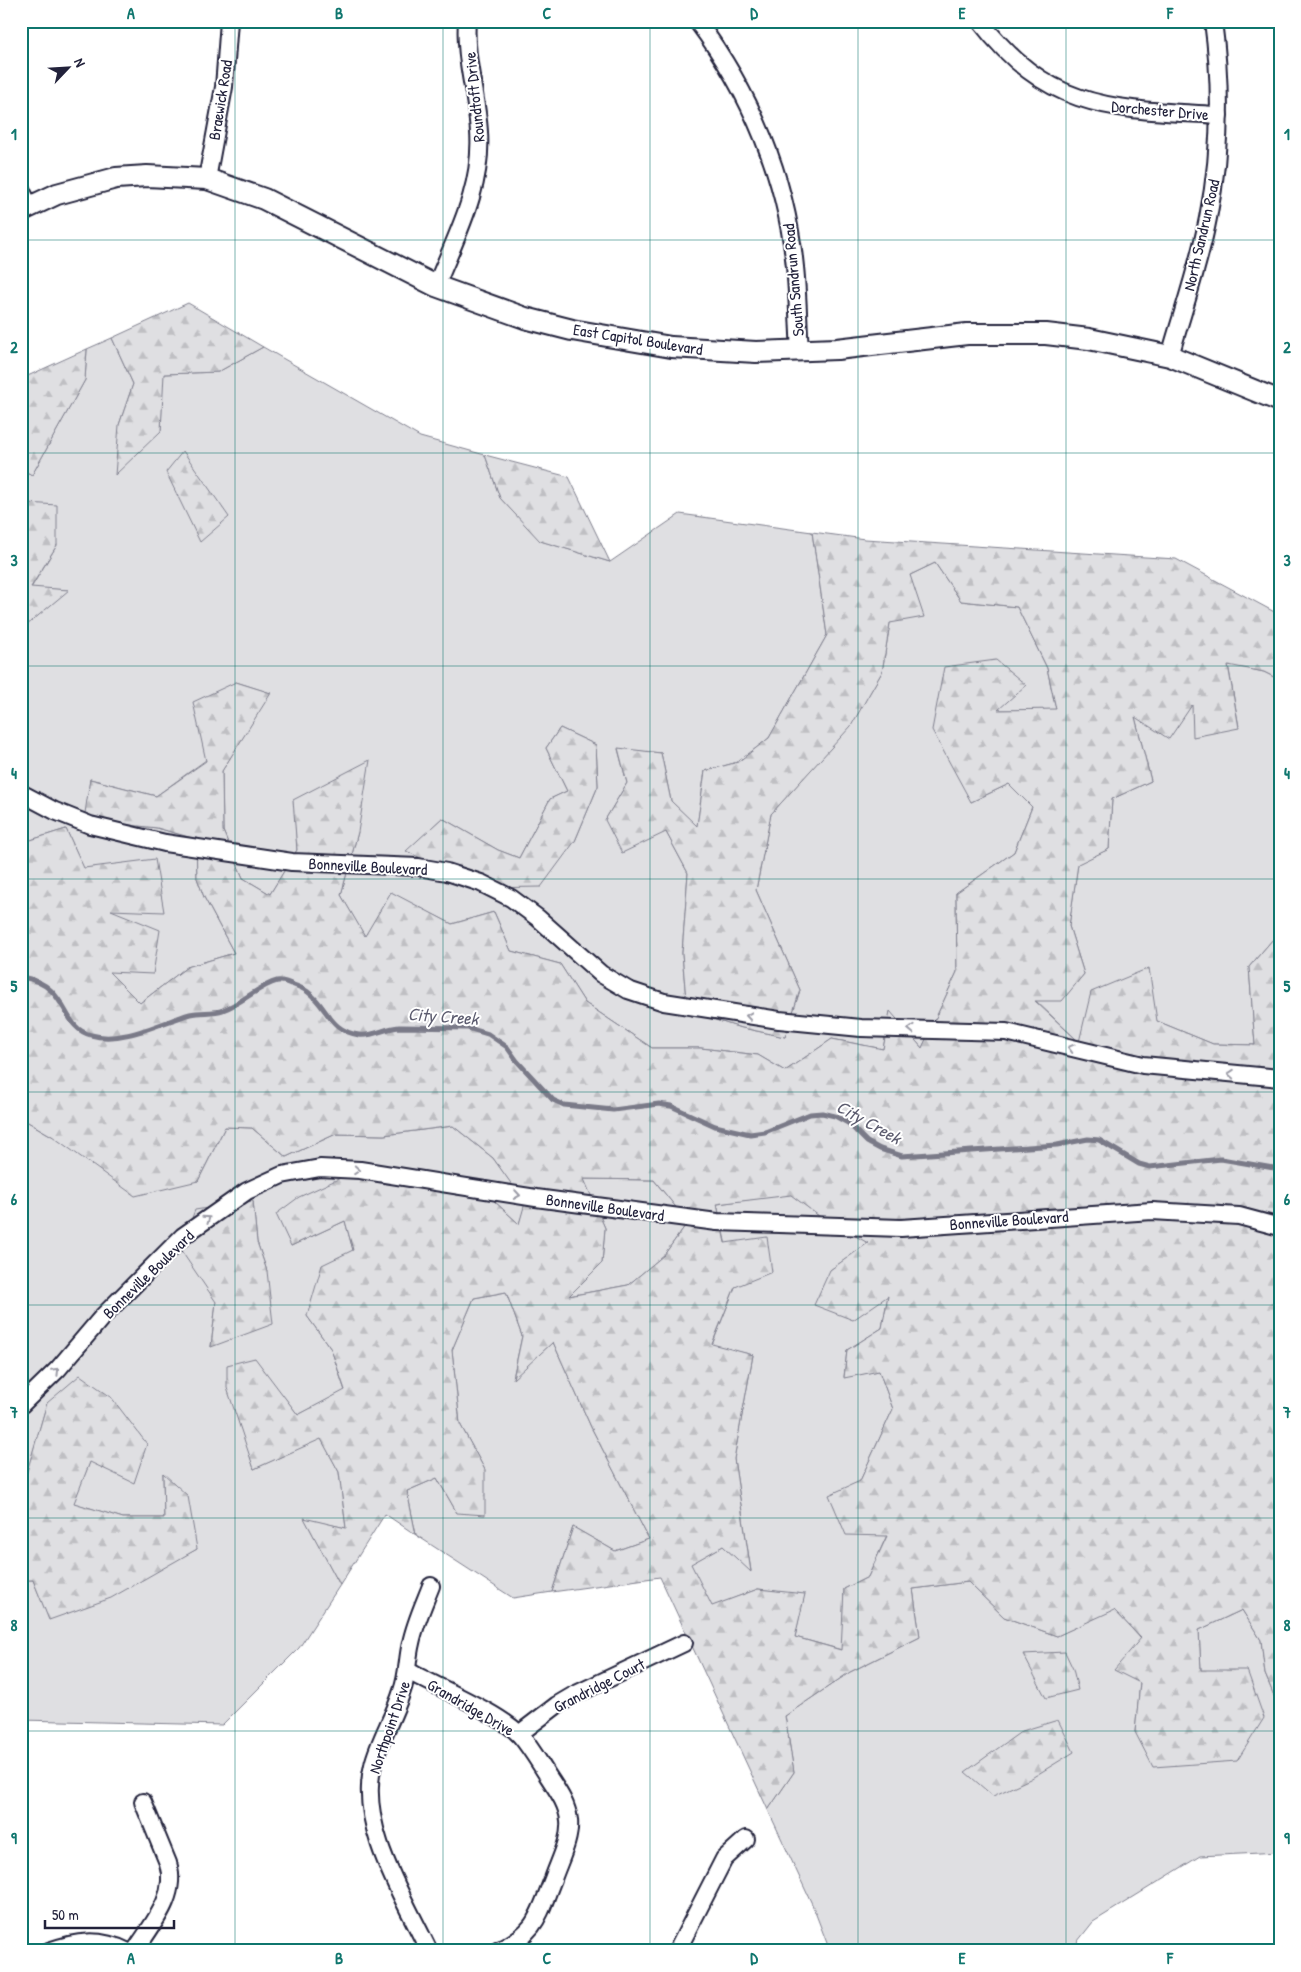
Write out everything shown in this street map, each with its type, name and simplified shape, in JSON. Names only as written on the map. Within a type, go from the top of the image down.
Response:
[{"type":"street","name":"Braewick Road","points":[[207,179],[224,87],[229,21]]},
{"type":"street","name":"Roundtoft Drive","points":[[436,286],[468,210],[478,167],[480,134],[468,45],[467,21]]},
{"type":"street","name":"South Sandrun Road","points":[[697,21],[741,89],[774,167],[784,200],[794,259],[800,351]]},
{"type":"street","name":"Dorchester Drive","points":[[980,21],[1006,52],[1022,65],[1046,82],[1072,95],[1116,108],[1148,112],[1219,115]]},
{"type":"street","name":"North Sandrun Road","points":[[1170,356],[1208,217],[1218,149],[1218,76],[1213,21]]},
{"type":"street","name":"East Capitol Boulevard","points":[[24,202],[116,178],[147,176],[207,179],[264,199],[436,286],[525,318],[623,341],[718,351],[800,351],[1004,332],[1088,338],[1170,356],[1280,401]]},
{"type":"street","name":"Bonneville Boulevard","points":[[21,793],[54,811],[90,825],[165,843],[292,862],[418,867],[447,872],[481,883],[511,898],[538,918],[601,974],[628,990],[664,1002],[779,1020],[861,1028],[1006,1032],[1143,1065],[1280,1078]]},
{"type":"street","name":"Bonneville Boulevard","points":[[21,1405],[58,1369],[103,1316],[183,1236],[247,1191],[282,1175],[320,1168],[360,1170],[536,1198],[718,1222],[901,1228],[1152,1211],[1232,1215],[1280,1227]]},
{"type":"street","name":"Northpoint Drive","points":[[429,1951],[384,1855],[370,1812],[372,1768],[402,1692],[408,1671],[410,1644],[431,1586]]},
{"type":"street","name":"Grandridge Court","points":[[519,1734],[563,1702],[684,1643]]},
{"type":"street","name":"Grandridge Drive","points":[[408,1671],[499,1720],[519,1734],[564,1801],[569,1830],[537,1919],[520,1940],[497,1951]]},
{"type":"street","points":[[135,1951],[162,1909],[171,1885],[168,1863],[143,1802]]},
{"type":"street","points":[[677,1951],[724,1859],[746,1839]]},
{"type":"street","points":[[49,1951],[81,1942],[100,1942],[126,1951]]},
{"type":"green space","points":[[188,303],[263,347],[218,372],[164,374],[161,431],[115,475],[119,425],[133,384],[112,338]]},
{"type":"green space","points":[[112,338],[133,384],[119,425],[161,431],[163,374],[218,372],[263,347],[420,437],[485,455],[500,498],[541,541],[610,562],[680,514],[812,532],[827,635],[769,738],[738,762],[705,771],[697,827],[671,801],[661,753],[618,749],[627,783],[605,820],[666,832],[688,873],[682,953],[687,1011],[738,1027],[785,1037],[800,990],[756,890],[771,814],[851,725],[882,672],[890,623],[910,575],[935,563],[961,601],[1017,607],[1047,668],[1056,710],[997,710],[996,660],[971,802],[1009,784],[1032,807],[1014,852],[956,893],[957,972],[922,1048],[890,1012],[883,1049],[832,1039],[785,1071],[758,1055],[701,1048],[652,1048],[585,1003],[560,964],[511,951],[494,912],[452,924],[391,893],[365,937],[341,895],[358,832],[294,800],[297,850],[270,894],[243,878],[223,831],[222,771],[270,693],[236,682],[206,760],[156,796],[90,779],[85,820],[157,828],[196,839],[197,878],[204,897],[234,953],[187,967],[140,1003],[108,971],[109,909],[84,869],[66,829],[21,843],[21,630],[68,590],[31,588],[57,545],[28,503],[21,516],[21,469],[32,475],[85,380],[87,349]],"holes":[[[560,728],[596,745],[598,786],[575,841],[484,888],[407,851],[442,818],[498,850],[519,858],[550,799],[567,791],[546,748]]]},
{"type":"green space","points":[[87,349],[85,380],[32,475],[21,469],[21,379]]},
{"type":"green space","points":[[183,451],[229,517],[200,542],[166,472]]},
{"type":"green space","points":[[485,455],[569,477],[610,562],[540,541],[500,498]]},
{"type":"green space","points":[[28,503],[57,505],[57,545],[31,587],[69,590],[21,630],[21,516]]},
{"type":"green space","points":[[812,532],[865,539],[1176,559],[1280,615],[1280,680],[1264,672],[1228,665],[1239,728],[1193,737],[1192,705],[1169,739],[1135,717],[1151,781],[1112,799],[1109,849],[1078,864],[1069,926],[1084,974],[1062,1001],[1035,1001],[1079,1042],[1091,992],[1149,968],[1157,1021],[1213,1044],[1255,1045],[1249,967],[1280,931],[1280,1710],[1265,1674],[1261,1640],[1242,1610],[1199,1630],[1201,1670],[1247,1670],[1264,1718],[1237,1761],[1153,1767],[1135,1732],[1140,1683],[1114,1670],[1141,1638],[1114,1610],[1057,1636],[1004,1617],[968,1582],[913,1589],[920,1637],[850,1672],[785,1716],[794,1772],[768,1810],[660,1577],[552,1592],[573,1527],[615,1551],[649,1539],[591,1427],[553,1342],[513,1379],[522,1336],[506,1292],[474,1298],[452,1350],[460,1424],[485,1470],[485,1515],[457,1513],[437,1478],[407,1491],[416,1535],[385,1514],[340,1585],[304,1518],[346,1528],[339,1472],[321,1439],[254,1469],[227,1388],[227,1365],[255,1358],[298,1415],[345,1390],[331,1349],[307,1316],[322,1265],[353,1250],[345,1221],[291,1246],[276,1214],[299,1197],[347,1175],[427,1190],[469,1178],[519,1224],[525,1203],[493,1158],[453,1126],[384,1135],[336,1134],[286,1157],[252,1128],[225,1127],[198,1181],[135,1196],[52,1136],[21,1118],[21,843],[66,829],[84,868],[155,859],[164,912],[111,910],[160,930],[153,974],[109,972],[140,1003],[187,967],[234,953],[204,897],[197,878],[196,839],[157,828],[84,820],[90,779],[156,796],[206,761],[193,702],[236,682],[271,693],[222,771],[223,831],[243,878],[270,894],[297,850],[293,800],[370,760],[358,832],[341,895],[365,936],[391,892],[452,924],[494,912],[511,951],[560,964],[585,1003],[652,1048],[701,1048],[758,1055],[785,1071],[832,1039],[883,1049],[890,1011],[922,1048],[957,972],[956,893],[1014,852],[1032,807],[1009,784],[971,802],[932,730],[944,667],[996,660],[1026,685],[998,710],[1056,709],[1047,668],[1017,607],[961,601],[935,563],[910,575],[924,617],[890,623],[882,672],[851,726],[771,814],[756,890],[800,990],[785,1037],[738,1027],[687,1011],[682,953],[688,873],[666,832],[622,853],[605,820],[627,783],[618,748],[661,753],[671,801],[697,826],[705,771],[738,762],[769,738],[827,635]],"holes":[[[584,1179],[654,1180],[688,1222],[664,1255],[628,1285],[569,1296],[602,1263],[605,1228]],[[791,1195],[819,1216],[868,1243],[830,1270],[814,1305],[853,1320],[888,1296],[882,1328],[847,1350],[844,1378],[879,1371],[893,1409],[860,1481],[829,1495],[846,1535],[887,1536],[868,1577],[844,1589],[841,1650],[795,1637],[805,1594],[758,1589],[712,1606],[691,1564],[723,1546],[751,1572],[734,1459],[753,1355],[712,1344],[735,1287],[772,1272],[767,1237],[725,1243],[717,1204]]]},
{"type":"green space","points":[[1228,664],[1264,672],[1280,680],[1280,931],[1249,967],[1255,1045],[1213,1044],[1157,1021],[1079,1042],[1035,1000],[1062,1000],[1084,974],[1069,926],[1078,863],[1109,849],[1112,799],[1151,781],[1135,717],[1192,704],[1239,727]]},
{"type":"green space","points":[[560,728],[596,745],[598,786],[575,841],[541,887],[484,888],[406,851],[442,818],[498,850],[519,858],[550,799],[567,791],[546,748]]},
{"type":"green space","points":[[21,1118],[52,1136],[198,1181],[225,1127],[252,1128],[286,1157],[336,1134],[384,1135],[453,1126],[493,1158],[526,1203],[519,1224],[469,1178],[427,1190],[347,1175],[291,1246],[345,1221],[353,1250],[307,1316],[331,1349],[345,1391],[298,1415],[280,1392],[246,1441],[254,1469],[321,1438],[339,1472],[346,1528],[305,1519],[340,1585],[299,1648],[222,1725],[21,1720],[21,1580],[33,1580],[49,1619],[161,1568],[197,1549],[163,1473],[164,1518],[123,1518],[73,1503],[90,1462],[47,1403],[26,1476],[21,1473]],"holes":[[[253,1202],[257,1242],[267,1271],[211,1347],[216,1302]]]},
{"type":"green space","points":[[583,1179],[654,1180],[688,1222],[664,1255],[628,1285],[569,1296],[602,1263],[605,1228]]},
{"type":"green space","points":[[791,1194],[819,1216],[869,1243],[830,1270],[888,1295],[882,1328],[847,1350],[844,1377],[879,1371],[893,1409],[860,1481],[887,1535],[868,1577],[844,1589],[842,1650],[795,1637],[804,1595],[758,1589],[711,1607],[690,1564],[723,1546],[751,1571],[734,1459],[753,1355],[712,1345],[735,1287],[717,1204]]},
{"type":"green space","points":[[253,1201],[257,1242],[267,1271],[273,1324],[211,1347],[216,1302],[180,1249],[195,1210]]},
{"type":"green space","points":[[506,1292],[522,1336],[513,1378],[553,1342],[591,1427],[649,1539],[615,1551],[573,1527],[552,1592],[513,1598],[416,1535],[407,1491],[437,1478],[457,1513],[485,1470],[460,1424],[452,1350],[474,1298]]},
{"type":"green space","points":[[80,1375],[111,1397],[147,1444],[134,1483],[90,1462],[74,1503],[123,1518],[164,1518],[163,1473],[188,1496],[197,1549],[111,1598],[49,1620],[33,1580],[21,1580],[21,1473],[26,1475],[47,1403]]},
{"type":"green space","points":[[968,1582],[1004,1617],[1057,1636],[1114,1609],[1141,1639],[1140,1683],[1135,1732],[1201,1671],[1199,1630],[1242,1610],[1261,1640],[1265,1674],[1280,1710],[1280,1852],[1200,1856],[1093,1922],[1070,1951],[830,1951],[812,1904],[768,1810],[794,1772],[785,1716],[850,1672],[920,1637],[913,1589]]},
{"type":"green space","points":[[1065,1652],[1073,1669],[1078,1690],[1046,1698],[1023,1654]]},
{"type":"green space","points":[[1058,1720],[1074,1752],[1030,1779],[993,1796],[965,1772],[1022,1731]]},
{"type":"waterway","name":"City Creek","points":[[21,977],[37,981],[49,988],[81,1031],[103,1037],[128,1035],[190,1014],[223,1010],[237,1004],[264,986],[281,981],[298,986],[308,992],[335,1024],[349,1033],[369,1035],[399,1027],[468,1028],[488,1034],[507,1047],[517,1061],[553,1100],[564,1105],[613,1110],[659,1104],[671,1106],[715,1126],[750,1134],[765,1132],[810,1114],[822,1113],[835,1116],[848,1123],[867,1142],[880,1149],[902,1156],[1057,1145],[1088,1139],[1099,1140],[1139,1164],[1150,1167],[1221,1159],[1280,1169]]}]
